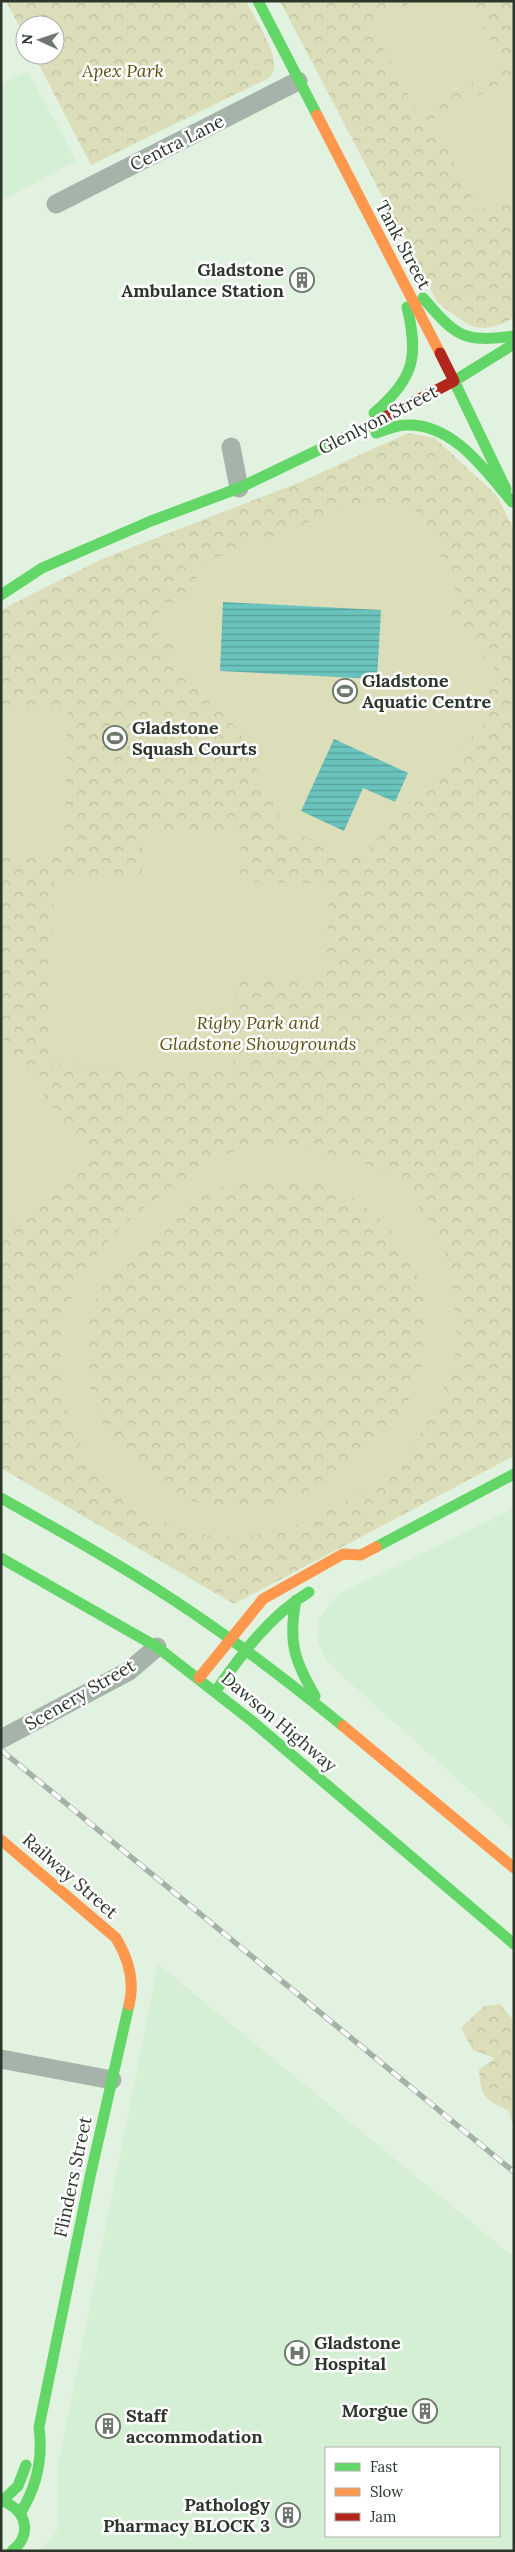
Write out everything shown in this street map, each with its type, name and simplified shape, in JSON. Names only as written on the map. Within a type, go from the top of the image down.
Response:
[{"type":"main road","name":"Tank Street","points":[[258,1],[454,381],[513,503]]},
{"type":"main road","points":[[397,269],[453,332],[462,337],[483,340],[514,336]]},
{"type":"main road","points":[[334,444],[393,398],[410,375],[413,364],[414,330],[397,269]]},
{"type":"main road","name":"Glenlyon Street","points":[[1,595],[42,568],[151,521],[239,488],[334,444],[454,381],[514,344]]},
{"type":"main road","points":[[334,444],[406,425],[424,425],[440,432],[466,450],[513,503]]},
{"type":"main road","name":"Glenlyon Street","points":[[18,570],[42,568]]},
{"type":"main road","points":[[199,1678],[252,1609],[279,1588],[343,1554],[361,1555],[514,1474]]},
{"type":"main road","name":"Dawson Highway","points":[[1,1498],[146,1583],[229,1638],[321,1707],[426,1791],[514,1868]]},
{"type":"main road","points":[[353,1569],[361,1555]]},
{"type":"main road","name":"Dawson Highway","points":[[1,1558],[157,1647],[199,1678],[514,1944]]},
{"type":"main road","points":[[215,1692],[245,1651],[273,1619],[296,1600],[322,1586]]},
{"type":"main road","points":[[296,1600],[290,1628],[293,1656],[321,1707]]},
{"type":"main road","name":"Railway Street","points":[[1,1840],[116,1938]]},
{"type":"main road","name":"Flinders Street","points":[[1,2502],[16,2507],[21,2512],[30,2500],[39,2457],[42,2438],[39,2427],[132,1990],[125,1953],[116,1938]]},
{"type":"main road","name":"Flinders Street","points":[[1,2502],[14,2494],[20,2484],[34,2432],[39,2427]]},
{"type":"main road","points":[[12,2551],[22,2542],[26,2534],[27,2527],[21,2512]]},
{"type":"street","name":"Centra Lane","points":[[56,204],[298,81]]},
{"type":"street","points":[[231,447],[239,488]]},
{"type":"street","name":"Scenery Street","points":[[1,1739],[129,1671],[157,1647]]},
{"type":"street","points":[[1,2059],[112,2080]]},
{"type":"shaded area","points":[[28,71],[76,161],[1,201],[1,85]]},
{"type":"shaded area","points":[[514,1508],[514,1830],[327,1662],[317,1641],[319,1618],[339,1594]]},
{"type":"shaded area","name":"Gladstone Hospital","points":[[158,1964],[514,2257],[514,2551],[39,2551],[58,2530],[57,2471]]},
{"type":"green space","name":"Apex Park","points":[[6,1],[246,1],[271,49],[274,70],[269,78],[91,165],[39,65],[65,65],[65,15],[15,15],[15,18]]},
{"type":"green space","points":[[280,1],[514,1],[514,318],[501,324],[481,328],[466,323],[438,303]]},
{"type":"green space","points":[[413,1],[470,1],[504,66],[418,113],[370,25]]},
{"type":"green space","points":[[514,77],[514,193],[479,211],[432,120]]},
{"type":"green space","name":"Rigby Park and Gladstone Showgrounds","points":[[408,433],[435,438],[497,496],[514,530],[514,1456],[234,1604],[1,1468],[1,610],[102,559],[303,481]]},
{"type":"green space","name":"Gladstone Aquatic Centre","points":[[365,501],[404,506],[422,515],[460,601],[443,609],[446,619],[502,676],[472,707],[487,720],[366,851],[342,855],[284,826],[239,731],[174,660],[174,638],[158,637],[159,602],[188,603],[191,586],[207,561]]},
{"type":"green space","points":[[1,709],[68,711],[64,853],[1,851]]},
{"type":"green space","points":[[143,829],[241,832],[240,882],[329,884],[326,980],[235,978],[233,1068],[49,1063],[54,878],[142,880]]},
{"type":"green space","points":[[1,1036],[92,1162],[1,1228]]},
{"type":"green space","points":[[265,1147],[323,1153],[352,1159],[365,1164],[390,1179],[412,1199],[430,1223],[444,1249],[452,1273],[456,1332],[455,1354],[438,1401],[420,1434],[383,1473],[349,1498],[313,1518],[274,1531],[234,1537],[195,1533],[156,1518],[120,1493],[96,1471],[81,1446],[65,1400],[61,1375],[63,1326],[70,1303],[88,1267],[107,1242],[129,1220],[189,1175],[207,1164],[234,1152]],"holes":[[[244,1179],[295,1179],[319,1184],[335,1189],[350,1197],[378,1217],[400,1242],[409,1257],[420,1283],[425,1310],[426,1337],[422,1364],[414,1389],[401,1414],[384,1436],[364,1455],[289,1500],[258,1507],[233,1508],[209,1505],[186,1499],[165,1489],[145,1476],[127,1460],[101,1421],[93,1400],[88,1378],[86,1355],[92,1311],[100,1290],[116,1266],[175,1214],[207,1193]]]},
{"type":"green space","points":[[500,2004],[514,2021],[514,2127],[508,2110],[489,2100],[481,2086],[479,2070],[495,2058],[473,2050],[461,2028],[484,2006]]},
{"type":"water","points":[[223,602],[381,610],[377,679],[220,671]]},
{"type":"water","points":[[334,739],[408,773],[395,802],[363,788],[344,831],[301,811]]},
{"type":"railway","points":[[1,1750],[514,2172]]},
{"type":"traffic: fast","points":[[258,1],[317,115]]},
{"type":"traffic: fast","points":[[423,298],[444,321],[461,334],[482,338],[514,336]]},
{"type":"traffic: fast","points":[[374,413],[398,389],[410,366],[413,340],[407,307]]},
{"type":"traffic: fast","points":[[506,489],[454,381],[514,344]]},
{"type":"traffic: fast","points":[[376,433],[406,425],[423,426],[439,432],[453,440],[479,463],[512,502]]},
{"type":"traffic: fast","points":[[1,595],[42,568],[151,521],[239,488],[362,429]]},
{"type":"traffic: fast","points":[[376,1547],[514,1474]]},
{"type":"traffic: fast","points":[[1,1498],[154,1587],[218,1630],[343,1726]]},
{"type":"traffic: fast","points":[[1,1558],[157,1647],[253,1722],[514,1944]]},
{"type":"traffic: fast","points":[[215,1692],[246,1650],[268,1625],[294,1602],[309,1592]]},
{"type":"traffic: fast","points":[[296,1600],[293,1628],[295,1650],[302,1672],[315,1696]]},
{"type":"traffic: fast","points":[[21,2512],[27,2502],[38,2471],[39,2427],[90,2177],[129,2005]]},
{"type":"traffic: fast","points":[[1,2502],[18,2486],[26,2465]]},
{"type":"traffic: fast","points":[[7,2503],[19,2513],[23,2519],[24,2526],[22,2539],[12,2551]]},
{"type":"traffic: slow","points":[[317,115],[440,353]]},
{"type":"traffic: slow","points":[[199,1678],[263,1599],[343,1554],[361,1555],[376,1547]]},
{"type":"traffic: slow","points":[[343,1726],[514,1868]]},
{"type":"traffic: slow","points":[[1,1840],[116,1938],[127,1962],[131,1979],[129,2005]]},
{"type":"traffic: jam","points":[[362,429],[454,381],[440,353]]},
{"type":"place","name":"Gladstone Ambulance Station","points":[[302,280]]},
{"type":"place","name":"Gladstone Aquatic Centre","points":[[345,691]]},
{"type":"place","name":"Gladstone Squash Courts","points":[[115,738]]},
{"type":"place","name":"Gladstone Hospital","points":[[297,2353]]},
{"type":"place","name":"Morgue","points":[[425,2411]]},
{"type":"place","name":"Staff accommodation","points":[[108,2426]]},
{"type":"place","name":"Pathology Pharmacy BLOCK 3","points":[[288,2515]]}]
